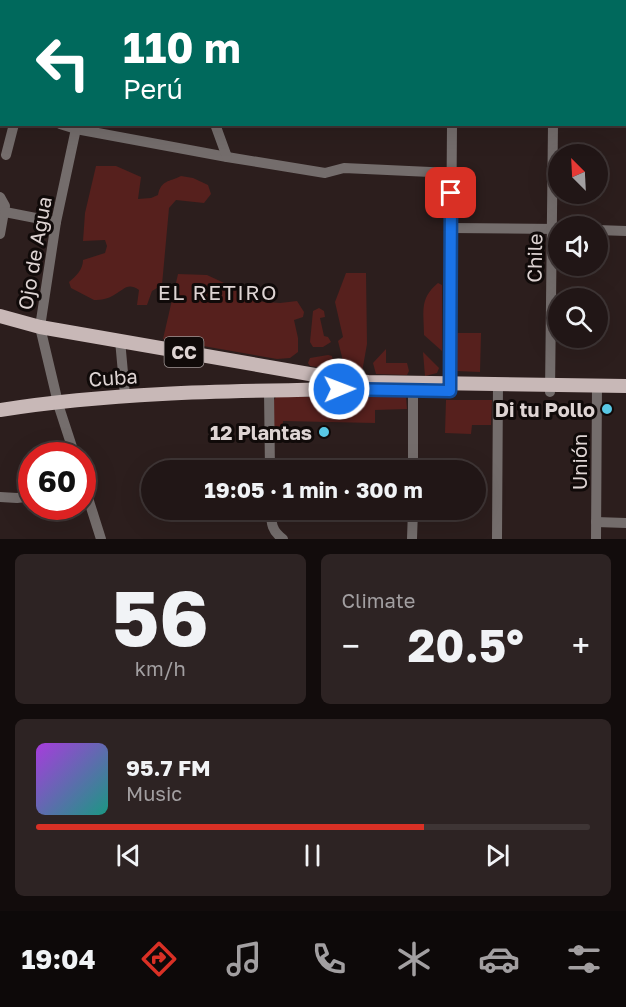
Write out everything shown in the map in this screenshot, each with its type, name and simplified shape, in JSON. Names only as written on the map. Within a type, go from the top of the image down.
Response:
[{"type":"main road","name":"CC","points":[[0,316],[40,327],[301,373],[316,383],[450,382],[498,387],[597,389],[626,393]]},
{"type":"main road","points":[[301,373],[302,390]]},
{"type":"main road","name":"CC","points":[[413,390],[450,382]]},
{"type":"main road","name":"Cuba","points":[[0,410],[58,401],[124,395],[302,390],[316,383],[339,389],[413,390]]},
{"type":"main road","name":"CC","points":[[597,389],[626,386]]},
{"type":"street","points":[[6,155],[13,126]]},
{"type":"street","points":[[216,126],[227,157]]},
{"type":"street","points":[[450,382],[452,126]]},
{"type":"street","name":"Chile","points":[[553,126],[555,216]]},
{"type":"street","points":[[76,127],[227,157],[325,173],[344,168],[452,173]]},
{"type":"street","name":"Ojo de Agua","points":[[71,442],[40,327],[56,222],[76,127]]},
{"type":"street","points":[[0,197],[5,206],[0,234]]},
{"type":"street","points":[[5,212],[56,222]]},
{"type":"street","points":[[451,228],[548,229]]},
{"type":"street","points":[[608,230],[626,231]]},
{"type":"street","name":"Chile","points":[[550,388],[554,276]]},
{"type":"street","points":[[120,340],[124,395]]},
{"type":"street","points":[[497,539],[498,387]]},
{"type":"street","name":"Unión","points":[[596,539],[597,389]]},
{"type":"street","points":[[269,390],[270,460]]},
{"type":"street","points":[[413,390],[413,460]]},
{"type":"street","points":[[0,497],[18,498]]},
{"type":"street","points":[[95,520],[101,539]]},
{"type":"street","points":[[272,520],[276,533],[285,539]]},
{"type":"street","points":[[412,539],[413,520]]},
{"type":"street","points":[[596,522],[626,523]]},
{"type":"shaded area","points":[[96,166],[116,166],[141,177],[138,199],[158,195],[163,184],[181,176],[193,178],[208,185],[211,194],[204,203],[176,200],[169,208],[162,285],[152,291],[147,305],[137,305],[139,290],[131,287],[97,300],[71,288],[69,282],[77,275],[83,260],[105,253],[107,246],[105,240],[83,241],[85,213]]},
{"type":"shaded area","points":[[346,273],[366,273],[367,344],[362,372],[359,375],[346,373],[338,341],[343,337],[335,302]]},
{"type":"shaded area","points":[[178,274],[207,275],[237,289],[253,301],[280,303],[297,301],[304,312],[303,317],[294,320],[298,352],[290,358],[277,359],[163,339]]},
{"type":"shaded area","points":[[438,283],[442,285],[442,351],[424,335],[425,300]]},
{"type":"shaded area","points":[[319,308],[324,311],[325,317],[320,318],[324,336],[328,337],[331,342],[323,347],[313,347],[310,342],[313,311]]},
{"type":"shaded area","points":[[457,333],[481,333],[480,372],[456,371]]},
{"type":"shaded area","points":[[386,349],[386,363],[407,363],[409,371],[407,375],[376,374],[373,363]]},
{"type":"shaded area","points":[[423,352],[439,368],[437,373],[425,376]]},
{"type":"shaded area","points":[[332,356],[334,365],[330,369],[310,366],[308,363],[310,358]]},
{"type":"shaded area","points":[[276,397],[406,397],[407,409],[375,410],[375,423],[283,421],[282,438],[273,439]]},
{"type":"shaded area","points":[[446,400],[492,400],[491,425],[472,425],[471,434],[445,433]]},
{"type":"place","name":"Di tu Pollo","points":[[607,409]]},
{"type":"place","name":"12 Plantas","points":[[324,432]]},
{"type":"district","name":"EL RETIRO","points":[[218,292]]},
{"type":"route","points":[[339,389],[450,391],[451,193]]}]
